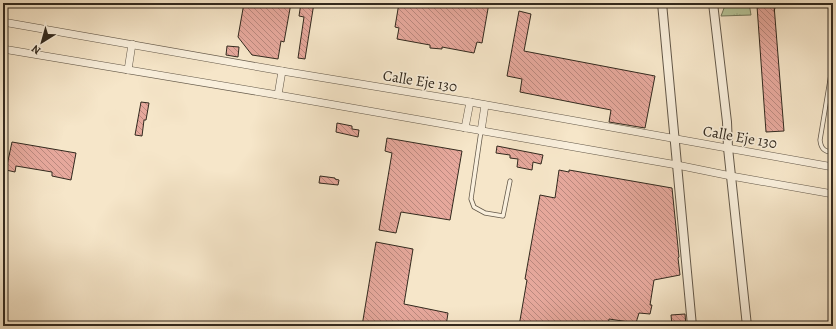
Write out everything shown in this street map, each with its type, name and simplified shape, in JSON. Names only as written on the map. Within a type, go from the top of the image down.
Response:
[{"type":"street","points":[[662,3],[692,326]]},
{"type":"street","points":[[714,5],[747,326]]},
{"type":"street","name":"Calle Eje 130","points":[[3,22],[470,102],[833,167]]},
{"type":"street","points":[[128,70],[132,44]]},
{"type":"street","points":[[3,49],[278,95],[833,194]]},
{"type":"street","points":[[278,95],[282,71]]},
{"type":"street","points":[[465,128],[470,102]]},
{"type":"street","points":[[481,131],[485,105]]},
{"type":"lane","points":[[833,62],[820,140],[821,147],[826,151],[833,153]]},
{"type":"lane","points":[[481,131],[471,198],[474,207],[485,213],[502,216],[510,181]]},
{"type":"path","points":[[774,11],[777,3]]},
{"type":"green space","points":[[726,3],[749,3],[751,15],[721,16]]},
{"type":"building","points":[[244,3],[291,3],[284,42],[281,41],[278,59],[252,55],[238,37]]},
{"type":"building","points":[[301,3],[314,3],[305,59],[298,58],[304,17],[299,16]]},
{"type":"building","points":[[399,3],[489,3],[482,43],[477,42],[474,53],[442,47],[442,49],[430,48],[430,45],[397,39],[399,28],[395,27]]},
{"type":"building","points":[[774,5],[784,131],[766,132],[757,6]]},
{"type":"building","points":[[519,11],[531,14],[524,51],[655,76],[645,128],[609,122],[611,110],[520,92],[522,79],[507,76]]},
{"type":"building","points":[[227,46],[239,47],[238,57],[226,55]]},
{"type":"building","points":[[141,102],[149,103],[146,120],[144,120],[142,136],[135,135]]},
{"type":"building","points":[[337,123],[352,126],[352,129],[359,130],[358,137],[336,132]]},
{"type":"building","points":[[387,138],[462,151],[450,220],[401,212],[396,233],[379,230],[392,153],[385,151]]},
{"type":"building","points":[[12,142],[76,153],[71,180],[52,176],[52,172],[16,166],[15,172],[6,170]]},
{"type":"building","points":[[497,146],[543,155],[541,164],[533,162],[532,170],[517,167],[518,159],[510,158],[510,155],[496,153]]},
{"type":"building","points":[[559,170],[569,172],[569,170],[672,188],[680,275],[654,280],[650,314],[639,313],[636,323],[609,319],[608,326],[519,326],[527,280],[525,279],[540,195],[555,198]]},
{"type":"building","points":[[320,176],[339,180],[338,185],[319,183]]},
{"type":"building","points":[[376,242],[413,249],[404,304],[448,313],[446,326],[362,326]]},
{"type":"building","points":[[685,314],[686,326],[672,326],[671,315]]}]
